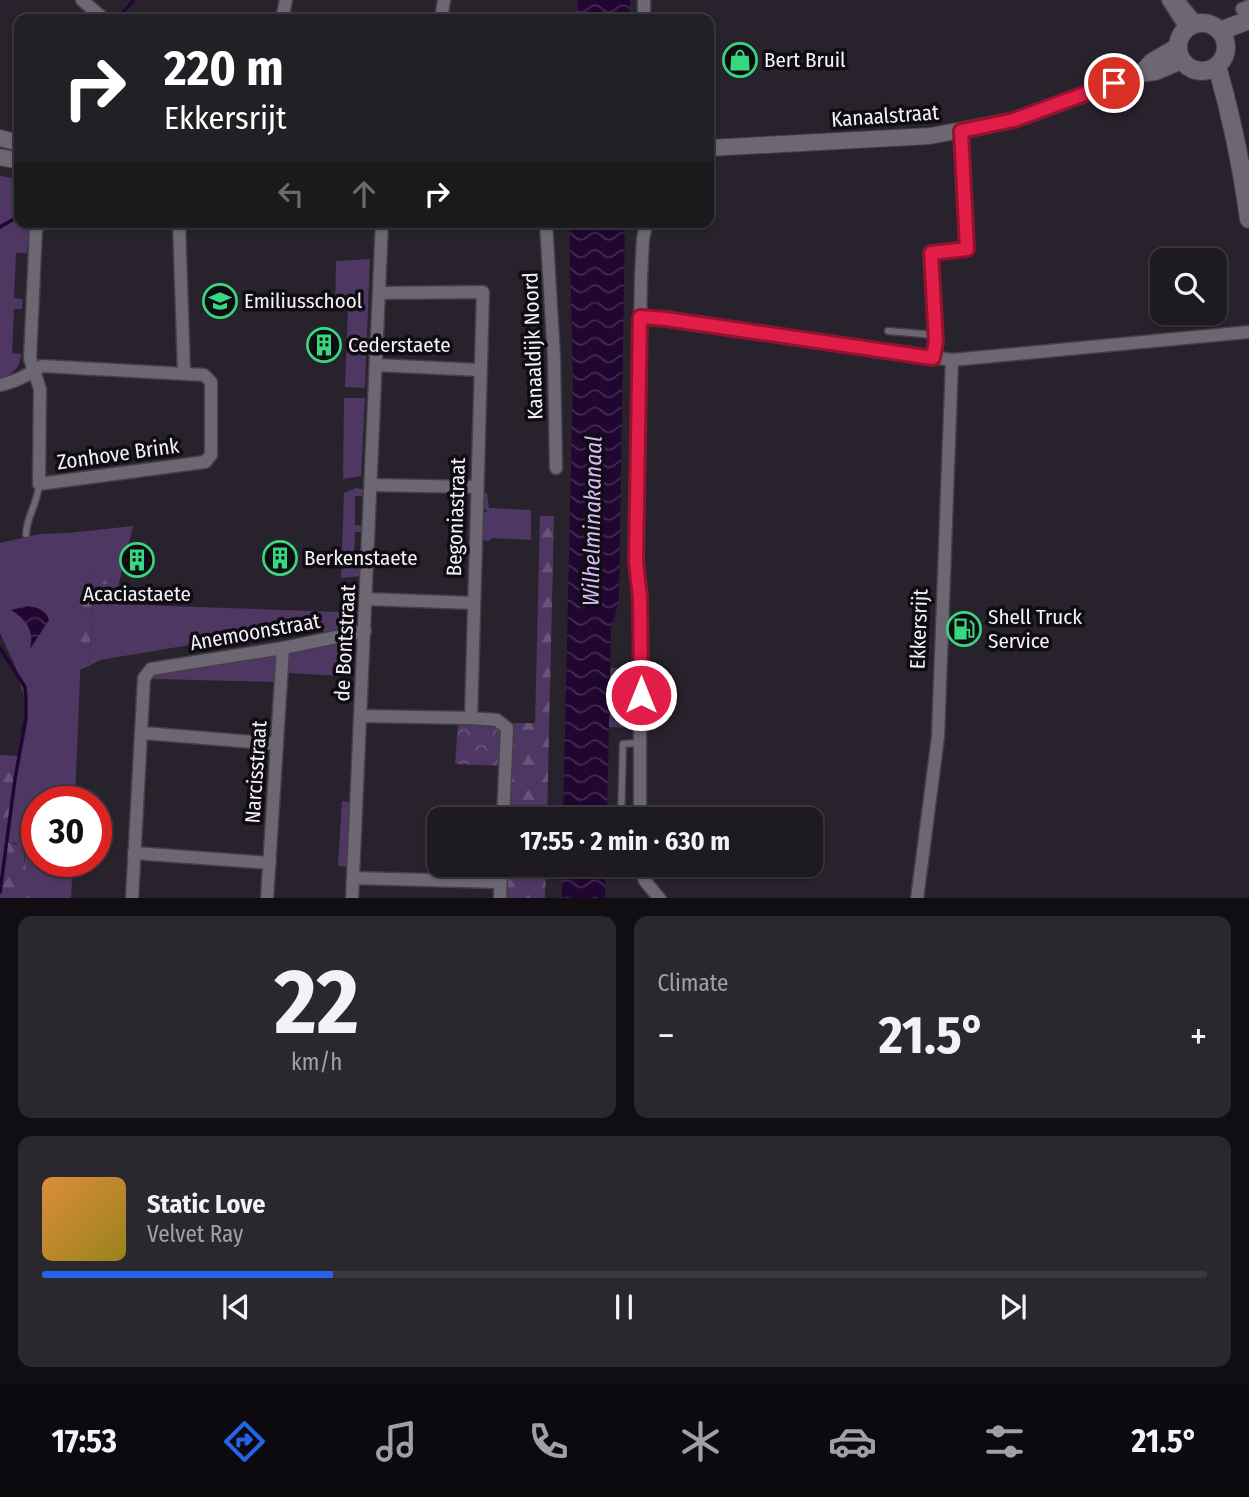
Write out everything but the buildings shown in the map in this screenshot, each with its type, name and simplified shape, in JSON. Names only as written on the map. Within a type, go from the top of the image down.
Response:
[{"type":"main road","points":[[1223,39],[1213,26],[1191,26],[1180,54],[1188,67],[1210,68],[1222,60],[1223,39],[1247,12]]},
{"type":"main road","points":[[1223,39],[1249,32]]},
{"type":"main road","points":[[1210,68],[1225,88],[1249,219]]},
{"type":"street","points":[[82,0],[98,14]]},
{"type":"street","points":[[1168,0],[1191,26]]},
{"type":"street","points":[[1178,0],[1191,26]]},
{"type":"street","name":"Kanaalstraat","points":[[714,148],[961,131],[1014,120],[1140,74],[1156,72],[1180,54]]},
{"type":"street","name":"Zonhove Brink","points":[[0,385],[12,382],[34,371],[42,366],[204,374],[211,382],[211,455],[205,462],[39,484],[40,389],[34,371],[30,359],[36,228]]},
{"type":"street","points":[[179,228],[184,372]]},
{"type":"street","name":"de Bontstraat","points":[[352,898],[382,228]]},
{"type":"street","name":"Kanaaldijk Noord","points":[[546,228],[554,358],[556,468]]},
{"type":"street","points":[[640,807],[640,598],[636,561],[642,246],[646,228]]},
{"type":"street","name":"Begoniastraat","points":[[379,293],[483,292],[471,718]]},
{"type":"street","points":[[640,317],[952,360],[1249,332]]},
{"type":"street","name":"Ekkersrijt","points":[[916,898],[938,737],[952,360]]},
{"type":"street","points":[[376,365],[480,370]]},
{"type":"street","points":[[372,485],[476,487]]},
{"type":"street","points":[[366,599],[473,603]]},
{"type":"street","name":"Anemoonstraat","points":[[142,733],[144,678],[151,669],[283,648],[365,631]]},
{"type":"street","name":"Narcisstraat","points":[[267,898],[283,648]]},
{"type":"street","points":[[361,716],[497,720],[507,728],[504,807]]},
{"type":"street","points":[[132,898],[142,733],[277,744]]},
{"type":"street","points":[[134,853],[270,863]]},
{"type":"street","points":[[500,877],[500,898]]},
{"type":"street","points":[[644,877],[660,898]]},
{"type":"street","points":[[354,878],[500,882]]},
{"type":"lane","points":[[933,358],[936,335],[931,253],[967,249],[961,131]]},
{"type":"lane","points":[[888,331],[936,335]]},
{"type":"lane","points":[[26,534],[27,518],[38,501],[39,484]]},
{"type":"lane","points":[[621,807],[623,744],[641,743]]},
{"type":"green space","points":[[0,176],[14,178],[14,228],[29,228],[27,253],[16,253],[14,298],[23,299],[22,309],[14,309],[12,353],[21,354],[15,370],[0,379]]},
{"type":"green space","points":[[370,259],[365,388],[345,387],[348,308],[335,307],[336,261]]},
{"type":"green space","points":[[344,398],[365,398],[361,476],[343,479]]},
{"type":"green space","points":[[356,488],[366,490],[366,496],[355,496],[355,525],[365,526],[364,532],[355,532],[354,562],[363,563],[362,576],[341,578],[344,493]]},
{"type":"green space","points":[[481,493],[487,493],[489,508],[531,510],[531,540],[479,540],[480,512],[487,512],[480,509]]},
{"type":"green space","points":[[540,516],[554,516],[547,807],[506,807],[503,723],[535,723]]},
{"type":"green space","points":[[133,526],[114,604],[340,612],[338,629],[324,633],[322,623],[100,660],[89,666],[94,584],[109,558],[84,579],[76,786],[21,786],[21,849],[16,843],[6,842],[13,783],[24,739],[26,715],[16,668],[0,633],[0,543],[39,534]]},
{"type":"green space","points":[[109,557],[108,584],[94,584],[89,666],[79,670],[84,579]]},
{"type":"green space","points":[[345,640],[344,676],[287,673],[290,650]]},
{"type":"green space","points":[[276,655],[275,682],[153,679],[153,672]]},
{"type":"green space","points":[[610,668],[637,669],[636,728],[609,727]]},
{"type":"green space","points":[[458,724],[493,726],[502,733],[501,766],[455,764]]},
{"type":"green space","points":[[0,755],[19,756],[6,841],[21,846],[21,877],[27,877],[29,898],[0,898]]},
{"type":"green space","points":[[342,801],[351,802],[348,867],[338,866]]},
{"type":"green space","points":[[25,877],[72,877],[71,898],[29,898]]},
{"type":"green space","points":[[505,877],[546,877],[545,898],[505,898]]},
{"type":"water","points":[[578,0],[630,0],[629,14],[577,14]]},
{"type":"water","name":"Wilhelminakanaal","points":[[569,228],[625,228],[619,600],[611,628],[607,807],[563,807],[573,380]]},
{"type":"water","points":[[27,606],[41,610],[49,620],[30,649],[28,626],[11,610]]},
{"type":"water","points":[[562,877],[606,877],[605,898],[562,898]]},
{"type":"waterway","points":[[124,11],[134,0]]},
{"type":"waterway","points":[[0,227],[14,219]]},
{"type":"waterway","points":[[0,648],[25,687],[26,700],[26,718],[0,892]]},
{"type":"place","name":"Bert Bruil","points":[[740,60]]},
{"type":"place","name":"Emiliusschool","points":[[220,301]]},
{"type":"place","name":"Cederstaete","points":[[324,345]]},
{"type":"place","name":"Berkenstaete","points":[[280,558]]},
{"type":"place","name":"Acaciastaete","points":[[137,560]]},
{"type":"place","name":"Shell Truck Service","points":[[964,629]]},
{"type":"route","points":[[641,695],[640,598],[636,561],[640,317],[933,358],[936,341],[931,253],[967,249],[961,131],[1014,120],[1114,83]]}]
